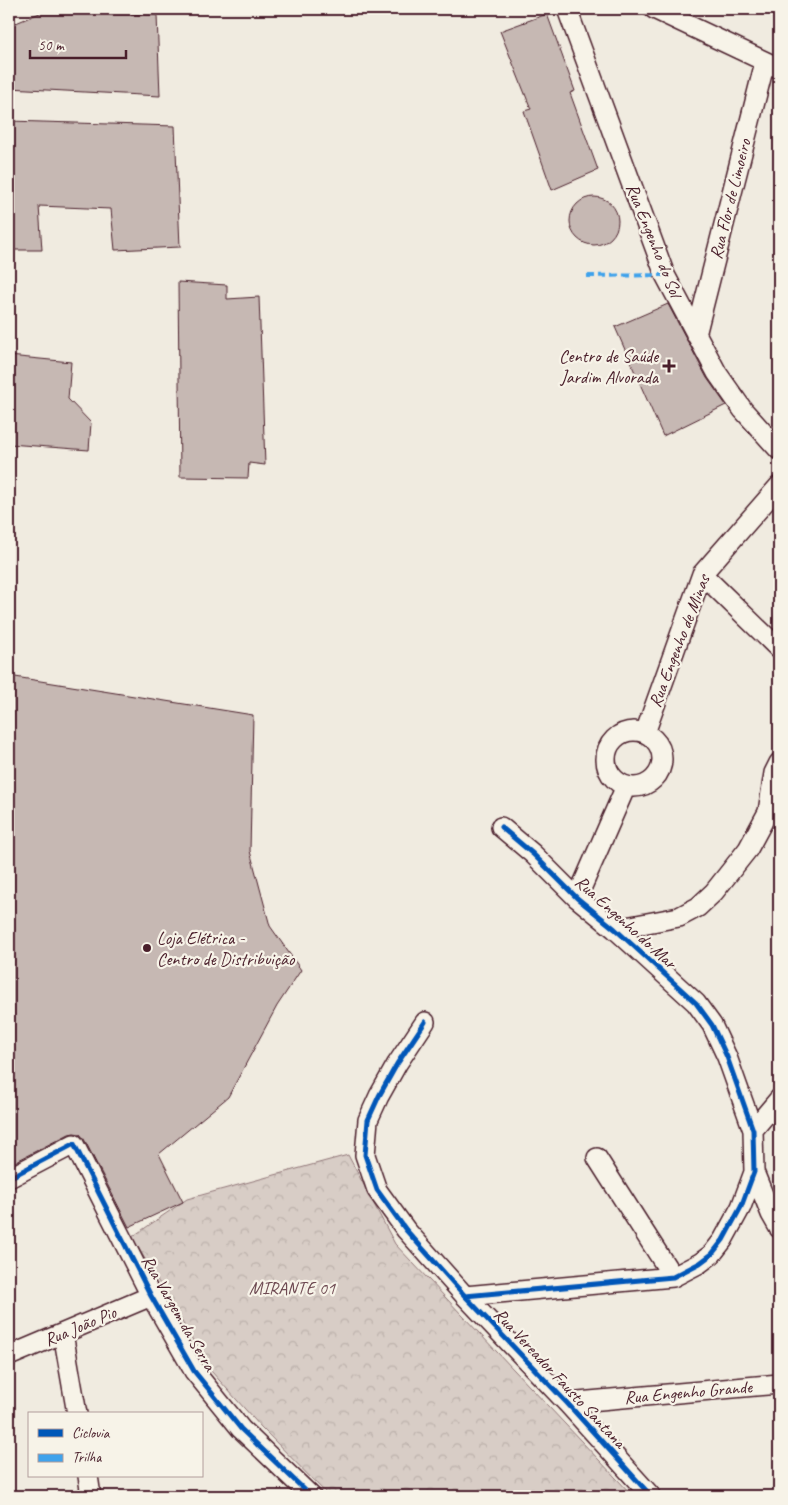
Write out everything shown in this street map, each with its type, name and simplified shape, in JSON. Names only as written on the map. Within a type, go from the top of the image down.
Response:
[{"type":"street","name":"Rua Engenho do Sol","points":[[567,9],[665,275],[717,373],[743,410],[779,450]]},
{"type":"street","points":[[654,9],[772,65]]},
{"type":"street","name":"Rua Flor de Limoeiro","points":[[696,335],[772,65]]},
{"type":"street","name":"Rua Engenho de Minas","points":[[645,733],[702,574],[779,486]]},
{"type":"street","points":[[702,574],[779,649]]},
{"type":"street","points":[[626,732],[645,733],[658,744],[662,753],[662,763],[659,772],[646,785],[626,786],[618,782],[611,775],[607,766],[606,756],[609,747],[615,739],[626,732]]},
{"type":"street","points":[[615,929],[679,917],[698,907],[714,892],[748,849],[768,812],[774,773],[779,763]]},
{"type":"street","points":[[577,898],[626,786]]},
{"type":"street","name":"Rua Engenho do Mar","points":[[465,1296],[673,1277],[700,1263],[712,1254],[740,1207],[754,1172],[753,1130],[727,1058],[712,1025],[696,1004],[615,929],[577,898],[533,854],[501,827]]},
{"type":"street","name":"Rua Vereador Fausto Santana","points":[[425,1022],[393,1072],[368,1120],[365,1154],[377,1190],[406,1230],[465,1296],[567,1403],[651,1496]]},
{"type":"street","points":[[753,1130],[779,1099]]},
{"type":"street","name":"Rua Vargem da Serra","points":[[9,1178],[74,1144],[151,1296],[194,1371],[240,1429],[311,1496]]},
{"type":"street","points":[[597,1158],[673,1277]]},
{"type":"street","points":[[754,1172],[771,1214],[779,1228]]},
{"type":"street","name":"Rua João Pio","points":[[9,1356],[151,1296]]},
{"type":"street","points":[[63,1333],[77,1412]]},
{"type":"street","name":"Rua Engenho Grande","points":[[567,1403],[779,1384]]},
{"type":"street","points":[[88,1478],[91,1496]]},
{"type":"green space","name":"MIRANTE 01","points":[[348,1155],[395,1244],[633,1496],[329,1496],[261,1427],[211,1371],[132,1237],[187,1199]]},
{"type":"building","points":[[49,9],[73,9],[73,13],[157,15],[160,96],[9,88],[9,26]]},
{"type":"building","points":[[547,14],[575,91],[570,93],[598,170],[552,190],[524,111],[531,109],[500,31]]},
{"type":"building","points":[[9,121],[175,126],[180,247],[115,250],[111,209],[39,206],[42,250],[9,250]]},
{"type":"building","points":[[594,197],[603,199],[611,204],[616,212],[618,221],[616,230],[611,238],[603,243],[594,245],[585,243],[577,238],[572,230],[570,221],[572,212],[577,204],[585,199]]},
{"type":"building","points":[[178,282],[227,285],[227,299],[259,297],[265,465],[249,463],[248,478],[180,477]]},
{"type":"building","name":"Centro de Saúde Jardim Alvorada","points":[[668,304],[707,378],[726,405],[663,436],[615,327]]},
{"type":"building","points":[[9,356],[71,362],[68,399],[91,423],[89,450],[9,444]]},
{"type":"building","name":"Loja Elétrica - Centro de Distribuição","points":[[9,676],[253,715],[250,851],[270,926],[301,970],[277,1006],[228,1097],[159,1154],[183,1202],[129,1227],[80,1134],[69,1134],[9,1165]]},
{"type":"marked path","points":[[587,276],[665,275]]},
{"type":"cycle path","points":[[465,1296],[673,1277],[700,1263],[712,1254],[723,1240],[741,1207],[754,1172],[753,1130],[727,1057],[712,1025],[696,1003],[615,929],[577,898],[533,854],[501,827]]},
{"type":"cycle path","points":[[425,1022],[397,1064],[368,1120],[365,1155],[377,1190],[406,1230],[465,1296],[567,1403],[651,1496]]},
{"type":"cycle path","points":[[9,1178],[74,1144],[151,1296],[194,1371],[241,1429],[311,1496]]},
{"type":"place","name":"Centro de Saúde Jardim Alvorada","points":[[669,366]]},
{"type":"place","name":"Loja Elétrica - Centro de Distribuição","points":[[147,948]]}]
